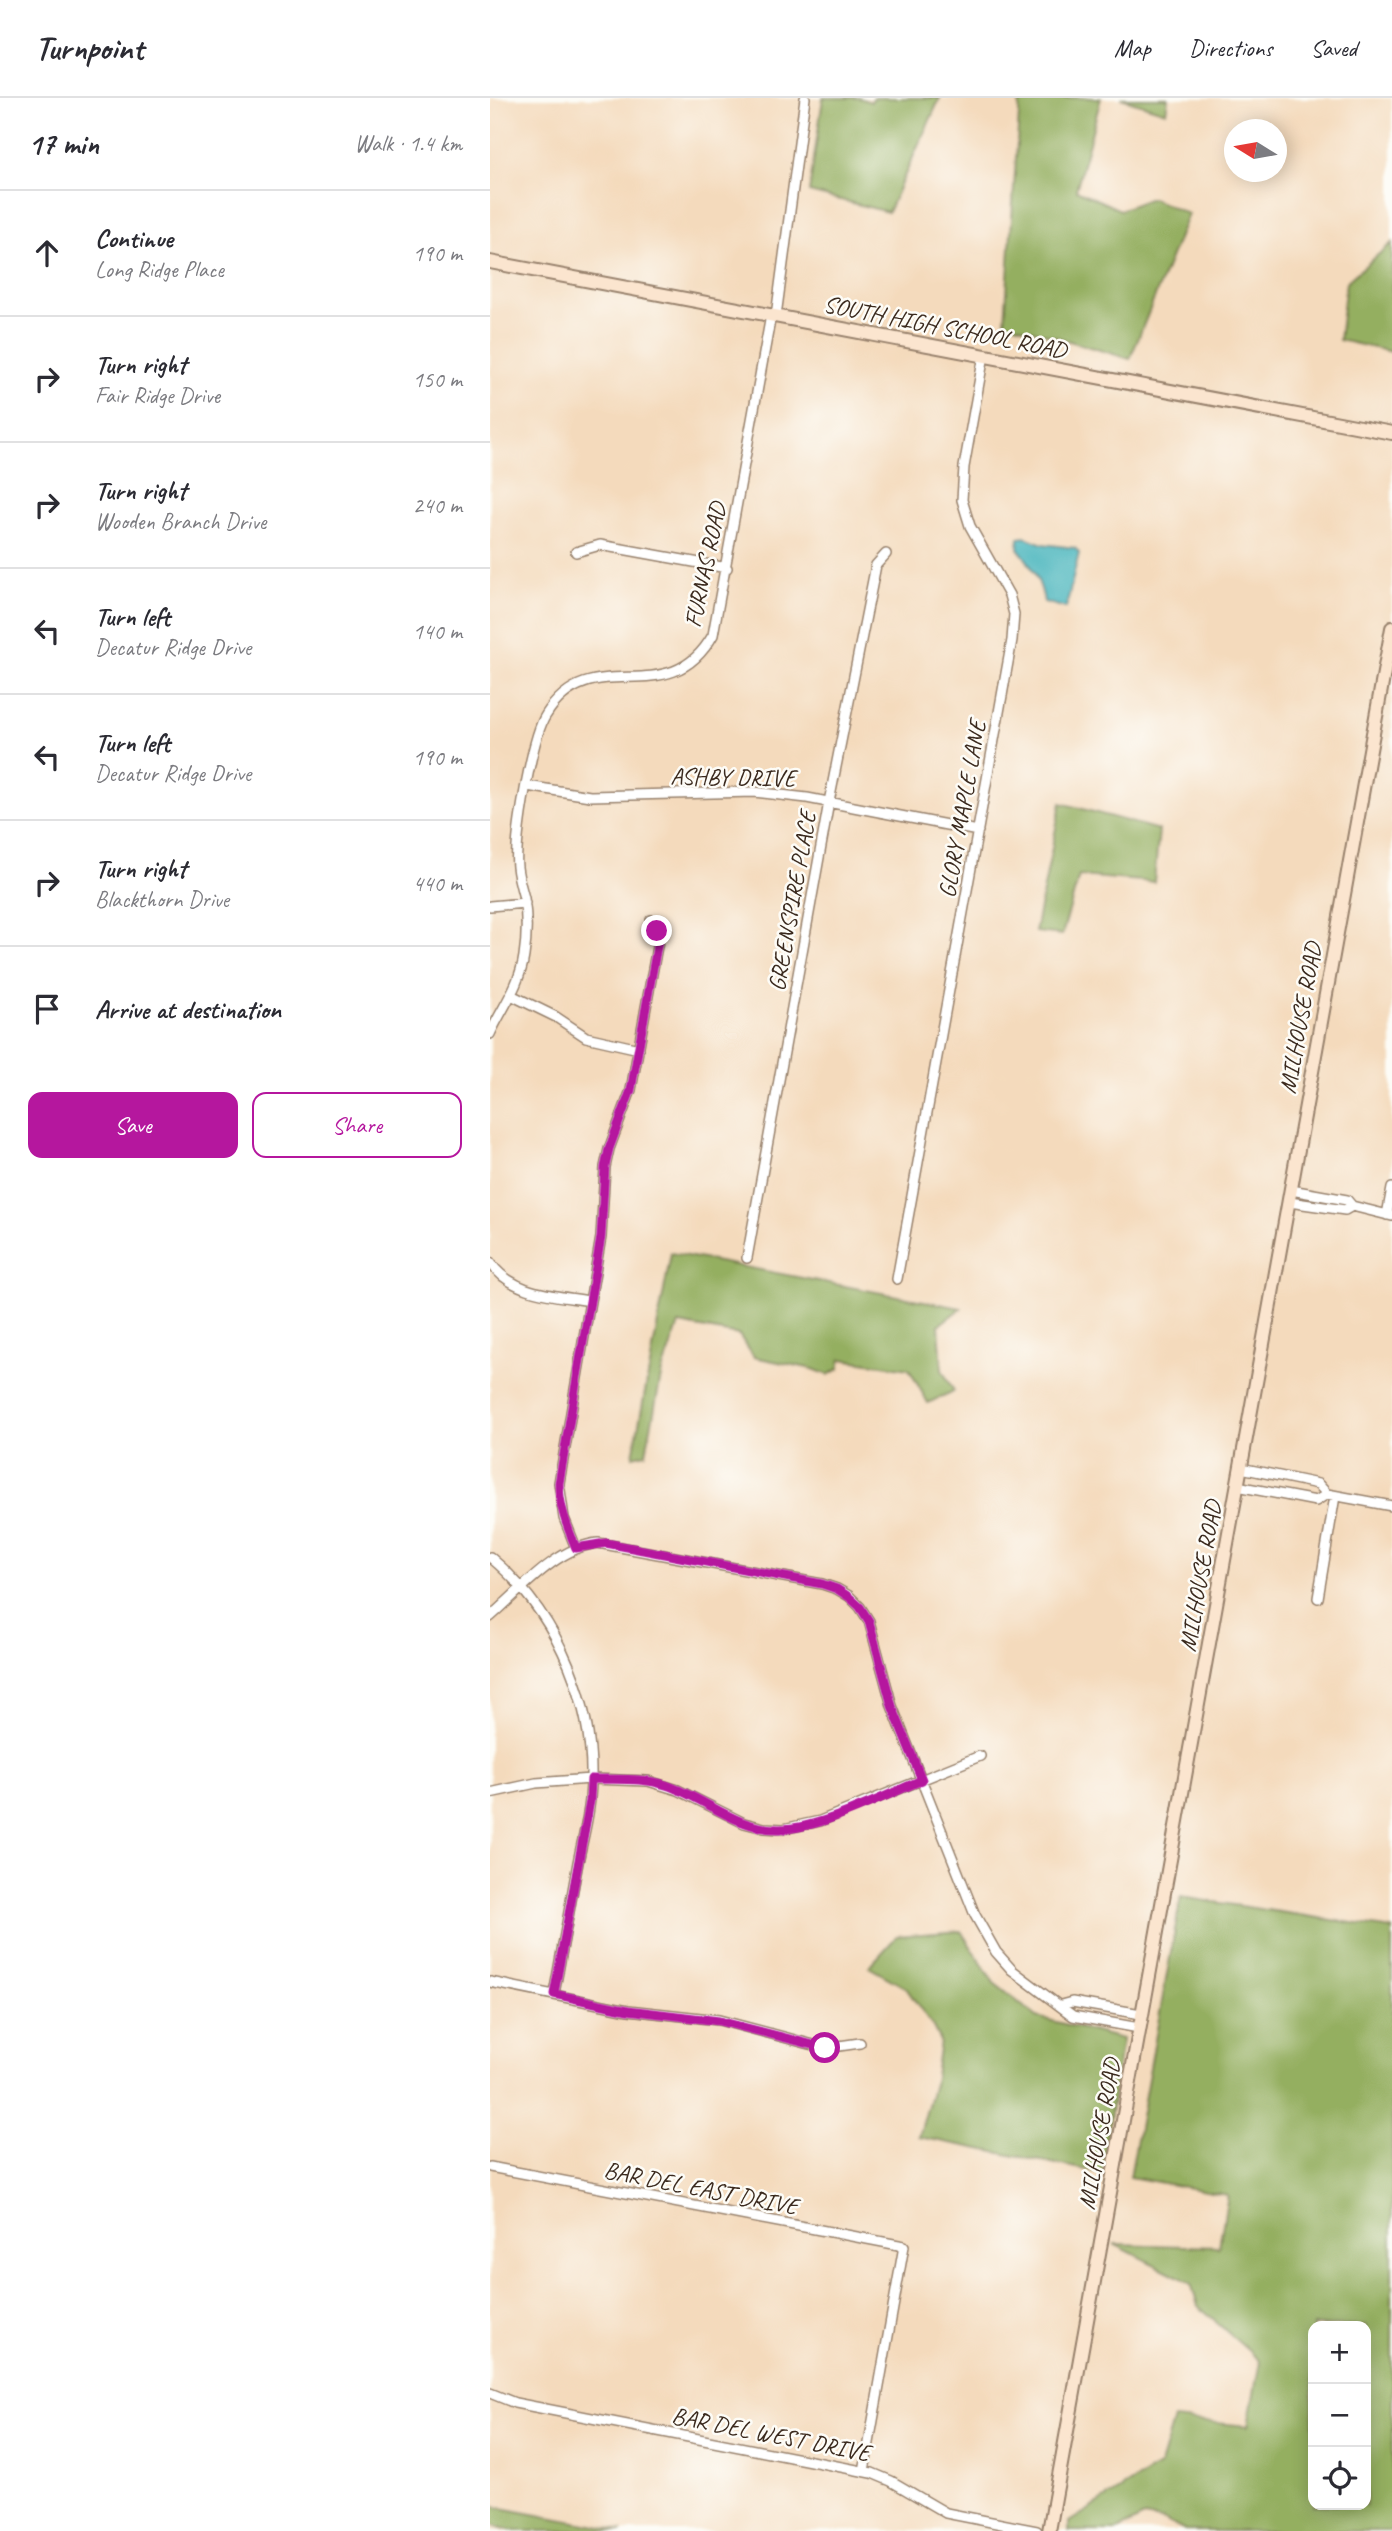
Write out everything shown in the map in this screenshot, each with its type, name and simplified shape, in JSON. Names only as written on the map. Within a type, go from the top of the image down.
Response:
[{"type":"street","name":"FURNAS ROAD","points":[[490,1034],[511,995],[524,956],[527,927],[516,864],[517,842],[540,726],[551,706],[579,685],[600,678],[671,673],[698,657],[713,635],[773,316],[805,98]]},
{"type":"street","name":"SOUTH HIGH SCHOOL ROAD","points":[[490,262],[1392,433]]},
{"type":"street","name":"GLORY MAPLE LANE","points":[[897,1279],[1012,640],[1014,614],[1009,594],[970,526],[962,500],[964,467],[984,355]]},
{"type":"street","points":[[576,552],[600,545],[727,568]]},
{"type":"street","name":"GREENSPIRE PLACE","points":[[747,1258],[876,565],[886,554]]},
{"type":"street","name":"MILHOUSE ROAD","points":[[1049,2531],[1392,628]]},
{"type":"street","name":"ASHBY DRIVE","points":[[527,786],[590,796],[737,792],[830,802],[978,831]]},
{"type":"street","points":[[490,906],[524,904]]},
{"type":"street","points":[[576,1548],[559,1500],[559,1483],[602,1228],[605,1167],[631,1090],[658,941],[657,931],[651,920]]},
{"type":"street","points":[[511,995],[556,1017],[586,1037],[639,1049]]},
{"type":"street","points":[[1290,1196],[1347,1200],[1352,1206],[1390,1215],[1392,1188]]},
{"type":"street","points":[[490,1262],[501,1276],[520,1287],[590,1301]]},
{"type":"street","points":[[1241,1468],[1318,1484],[1331,1495],[1392,1506]]},
{"type":"street","points":[[1237,1486],[1316,1501],[1331,1495]]},
{"type":"street","points":[[1318,1598],[1331,1495]]},
{"type":"street","points":[[490,1617],[560,1557],[576,1548],[606,1543],[822,1584],[846,1594],[860,1607],[870,1623],[892,1706],[985,1935],[1012,1970],[1073,2016],[1139,2028]]},
{"type":"street","points":[[490,1557],[523,1589],[555,1636],[577,1685],[588,1737],[590,1801],[554,1994]]},
{"type":"street","points":[[490,1793],[536,1783],[591,1779],[662,1784],[734,1820],[758,1827],[779,1829],[801,1827],[820,1821],[980,1756]]},
{"type":"street","points":[[490,1982],[628,2010],[719,2021],[825,2048],[860,2043]]},
{"type":"street","points":[[1060,2005],[1072,2002],[1141,2014]]},
{"type":"street","name":"BAR DEL EAST DRIVE","points":[[490,2167],[904,2246],[864,2471]]},
{"type":"street","name":"BAR DEL WEST DRIVE","points":[[490,2393],[510,2402],[864,2471],[887,2479],[948,2514],[1037,2531]]},
{"type":"green space","points":[[823,98],[859,98],[871,102],[873,98],[940,98],[888,212],[809,192]]},
{"type":"green space","points":[[1020,98],[1101,98],[1076,190],[1120,210],[1151,198],[1188,214],[1130,359],[1005,322]]},
{"type":"green space","points":[[1121,98],[1168,98],[1166,112]]},
{"type":"green space","points":[[1392,243],[1392,352],[1339,340],[1346,282]]},
{"type":"green space","points":[[1061,803],[1159,830],[1154,882],[1079,876],[1062,935],[1035,932]]},
{"type":"green space","points":[[671,1253],[961,1308],[939,1325],[942,1370],[954,1391],[928,1403],[909,1369],[841,1359],[839,1369],[828,1375],[813,1369],[754,1357],[739,1335],[679,1324],[662,1371],[646,1453],[633,1456]]},
{"type":"green space","points":[[1181,1897],[1392,1929],[1392,2531],[1185,2531],[1165,2521],[1144,2517],[1116,2531],[1069,2531],[1069,2522],[1160,2465],[1174,2419],[1248,2426],[1260,2361],[1198,2306],[1191,2283],[1114,2244],[1219,2247],[1228,2195],[1130,2177]]},
{"type":"green space","points":[[961,1931],[994,1983],[1037,2017],[1122,2039],[1102,2173],[919,2137],[934,2084],[940,2041],[906,1988],[869,1967],[897,1936]]},
{"type":"green space","points":[[490,2506],[623,2531],[516,2531],[490,2525]]},
{"type":"water","points":[[1025,537],[1043,544],[1075,548],[1079,553],[1066,608],[1044,602],[1035,573],[1018,548],[1019,538]]},
{"type":"route","points":[[657,931],[659,936],[631,1090],[605,1167],[601,1237],[559,1483],[559,1500],[564,1518],[576,1548],[606,1543],[822,1584],[846,1594],[860,1607],[870,1623],[892,1706],[922,1780],[820,1821],[792,1829],[779,1829],[748,1825],[734,1820],[662,1784],[591,1779],[590,1801],[554,1994],[628,2010],[719,2021],[825,2048]]}]
